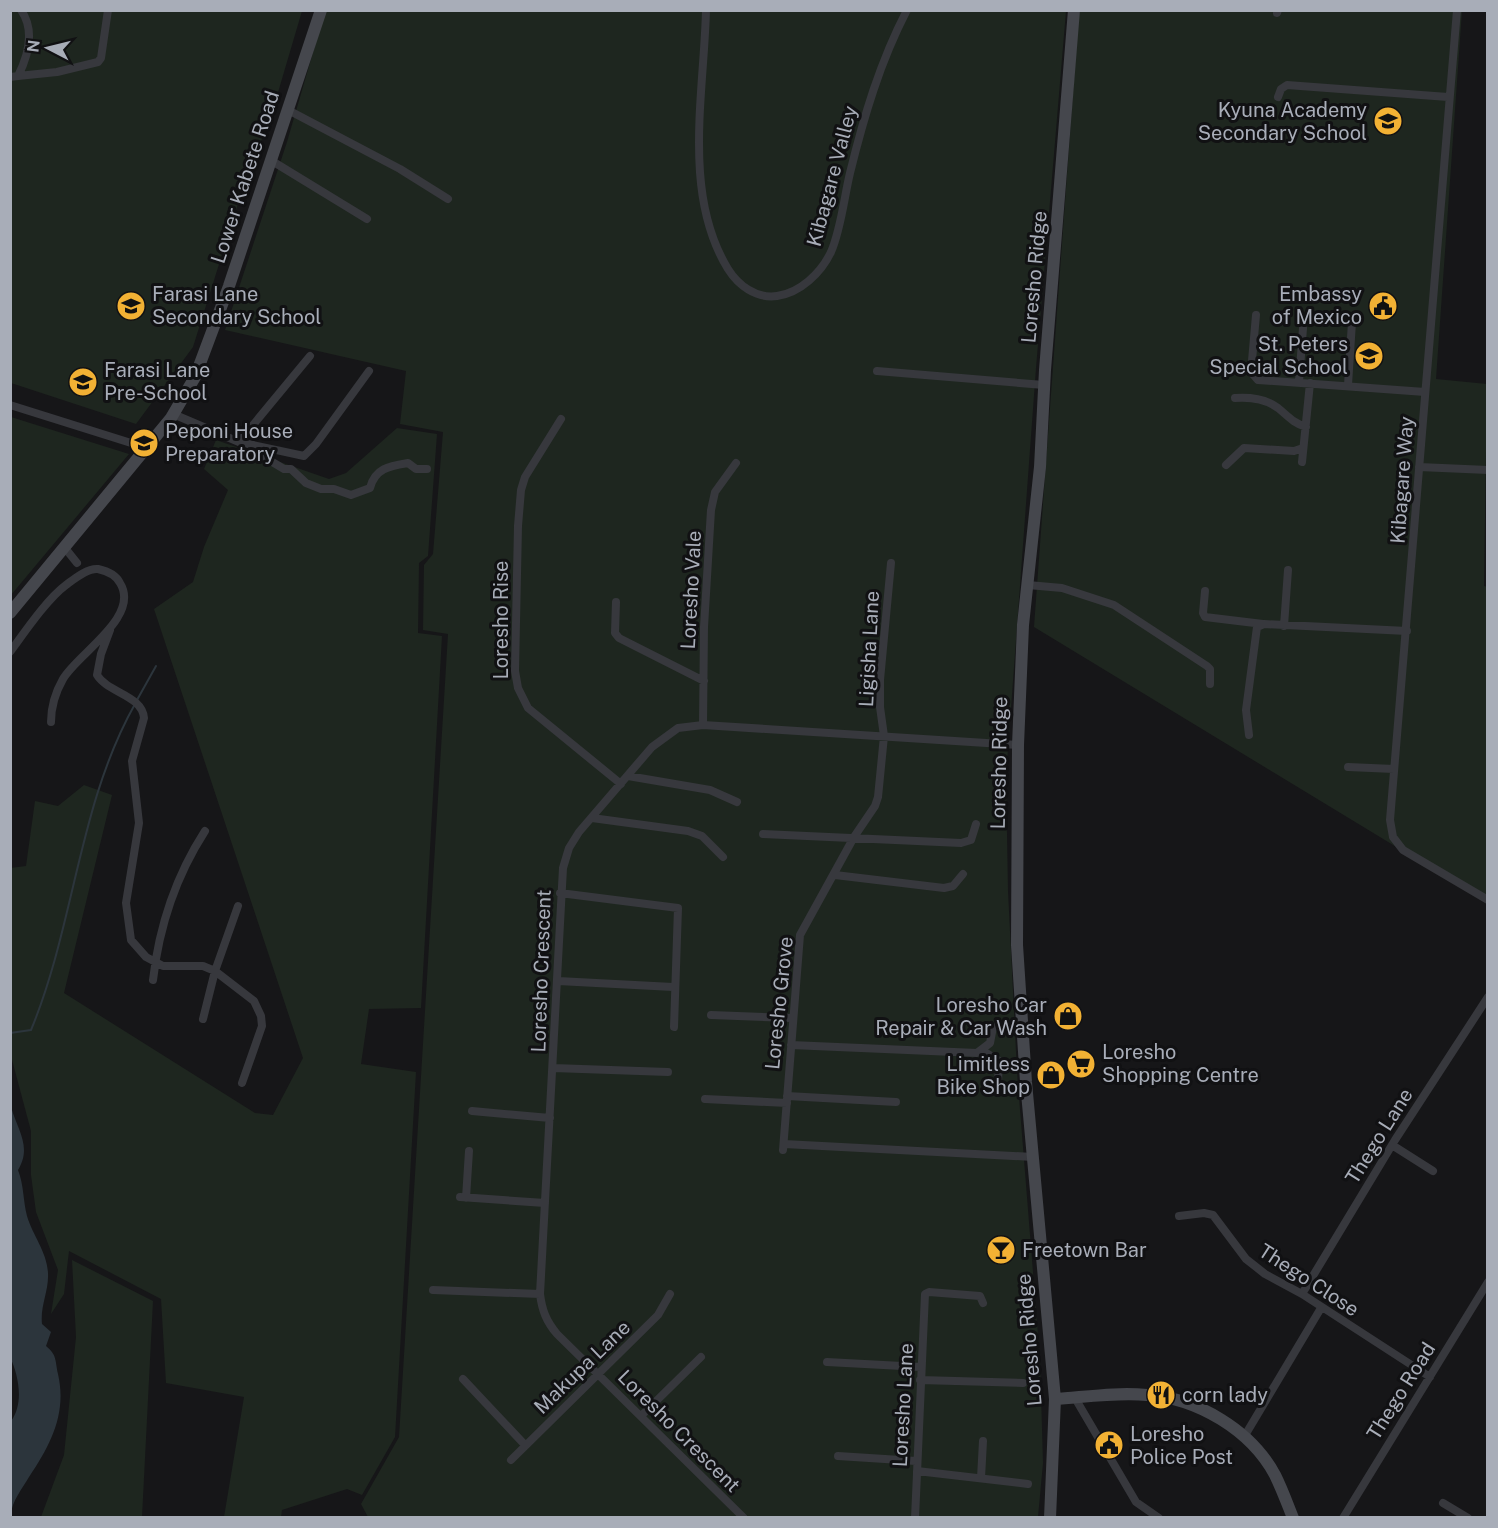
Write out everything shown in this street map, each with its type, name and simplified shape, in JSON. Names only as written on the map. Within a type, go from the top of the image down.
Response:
[{"type":"main road","name":"Lower Kabete Road","points":[[10,613],[65,548],[76,530],[174,414],[195,377],[218,319],[321,10]]},
{"type":"main road","name":"Loresho Ridge","points":[[1050,1518],[1055,1399],[1017,945],[1018,745],[1023,625],[1040,467],[1044,385],[1074,10]]},
{"type":"main road","points":[[1055,1399],[1143,1394],[1170,1398],[1201,1409],[1244,1437],[1274,1474],[1293,1518]]},
{"type":"street","points":[[14,77],[28,46],[27,22],[21,10]]},
{"type":"street","points":[[14,77],[74,69],[98,62],[108,10]]},
{"type":"street","name":"Kibagare Valley","points":[[706,10],[701,177],[709,227],[721,256],[735,279],[753,292],[775,297],[786,294],[813,279],[831,251],[870,98],[883,60],[907,10]]},
{"type":"street","name":"Kibagare Way","points":[[1457,10],[1390,820],[1393,837],[1398,845],[1488,900]]},
{"type":"street","points":[[1278,97],[1281,89],[1287,85],[1448,97]]},
{"type":"street","points":[[288,110],[400,169],[448,199]]},
{"type":"street","points":[[272,161],[368,219]]},
{"type":"street","points":[[1256,315],[1251,367],[1253,376],[1258,380],[1425,392]]},
{"type":"street","points":[[1347,386],[1352,322]]},
{"type":"street","points":[[1299,382],[1303,328]]},
{"type":"street","points":[[240,442],[310,356]]},
{"type":"street","points":[[240,442],[304,456],[316,444],[369,371]]},
{"type":"street","points":[[877,372],[1044,385]]},
{"type":"street","points":[[1302,462],[1310,383]]},
{"type":"street","points":[[1235,398],[1250,397],[1276,406],[1293,423],[1306,427]]},
{"type":"street","points":[[10,405],[147,448]]},
{"type":"street","points":[[174,414],[240,442],[282,468],[291,469],[306,483],[351,495],[370,488],[372,480],[381,469],[389,466],[408,464],[416,469],[427,469]]},
{"type":"street","name":"Loresho Rise","points":[[561,419],[525,477],[521,490],[518,526],[515,671],[518,688],[528,708],[621,784]]},
{"type":"street","points":[[1226,465],[1244,448],[1294,451],[1303,448]]},
{"type":"street","name":"Loresho Vale","points":[[703,725],[704,627],[713,499],[736,463]]},
{"type":"street","points":[[1419,466],[1488,470]]},
{"type":"street","points":[[65,548],[81,568],[105,571],[115,576],[121,584],[124,600],[100,654],[97,675],[108,688],[131,699],[143,712],[132,761],[139,823],[126,903],[131,940],[146,957],[169,968],[203,966],[215,971],[254,1001],[261,1016],[262,1026],[242,1083]]},
{"type":"street","name":"Ligisha Lane","points":[[884,736],[880,706],[880,680],[891,563]]},
{"type":"street","points":[[10,652],[81,568]]},
{"type":"street","points":[[1284,626],[1288,570]]},
{"type":"street","points":[[1028,585],[1062,588],[1114,605],[1207,666],[1210,669],[1210,684]]},
{"type":"street","points":[[1205,591],[1203,613],[1205,617],[1284,626],[1407,631]]},
{"type":"street","points":[[616,602],[615,633],[619,638],[704,681]]},
{"type":"street","points":[[1249,735],[1246,710],[1254,633],[1257,627],[1264,624]]},
{"type":"street","points":[[51,722],[51,708],[63,678],[110,630]]},
{"type":"street","name":"Loresho Crescent","points":[[737,1516],[642,1415],[550,1326],[542,1307],[540,1294],[558,981],[560,893],[569,848],[652,747],[678,728],[703,725],[1018,745]]},
{"type":"street","name":"Loresho Grove","points":[[884,736],[875,806],[854,837],[800,935],[784,1147],[1033,1157]]},
{"type":"street","points":[[1348,767],[1394,769]]},
{"type":"street","points":[[628,776],[710,790],[737,802]]},
{"type":"street","points":[[592,818],[688,831],[702,836],[723,857]]},
{"type":"street","points":[[763,834],[961,843],[971,840],[976,824]]},
{"type":"street","points":[[153,980],[155,961],[177,884],[205,831]]},
{"type":"street","points":[[835,875],[944,888],[953,886],[963,874]]},
{"type":"street","points":[[560,893],[678,908],[674,1027]]},
{"type":"street","points":[[203,1019],[215,971],[238,906]]},
{"type":"street","points":[[558,981],[674,987]]},
{"type":"street","name":"Thego Lane","points":[[1302,1293],[1392,1145],[1488,997]]},
{"type":"street","points":[[711,1015],[792,1018]]},
{"type":"street","points":[[983,1051],[990,1043],[993,1028]]},
{"type":"street","points":[[791,1045],[948,1052],[983,1051],[999,1061],[998,1081]]},
{"type":"street","points":[[553,1068],[668,1072]]},
{"type":"street","points":[[705,1099],[896,1102]]},
{"type":"street","points":[[472,1111],[550,1118]]},
{"type":"street","points":[[1392,1145],[1433,1170]]},
{"type":"street","points":[[469,1151],[463,1197],[545,1203]]},
{"type":"street","name":"Thego Close","points":[[1179,1216],[1204,1213],[1213,1215],[1246,1259],[1265,1274],[1302,1293],[1321,1308],[1430,1377]]},
{"type":"street","name":"Thego Road","points":[[1343,1518],[1488,1282]]},
{"type":"street","points":[[433,1290],[540,1294]]},
{"type":"street","name":"Loresho Lane","points":[[915,1518],[925,1294],[929,1292],[980,1296],[983,1303]]},
{"type":"street","name":"Makupa Lane","points":[[510,1460],[658,1315],[670,1294]]},
{"type":"street","points":[[1244,1437],[1321,1308]]},
{"type":"street","points":[[642,1415],[701,1357]]},
{"type":"street","points":[[826,1362],[921,1367]]},
{"type":"street","points":[[463,1379],[525,1445]]},
{"type":"street","points":[[920,1380],[1023,1383]]},
{"type":"street","points":[[1075,1398],[1136,1502],[1159,1518]]},
{"type":"street","points":[[981,1478],[984,1441]]},
{"type":"street","points":[[838,1456],[916,1461]]},
{"type":"street","points":[[917,1471],[1028,1484]]},
{"type":"street","points":[[1443,1503],[1468,1518]]},
{"type":"shaded area","points":[[11,11],[302,11],[274,106],[237,207],[193,347],[136,424],[11,383]]},
{"type":"shaded area","points":[[325,11],[1066,11],[1036,368],[1006,776],[1008,891],[1017,1072],[1040,1360],[1043,1463],[1038,1517],[368,1517],[361,1504],[399,1437],[448,634],[423,630],[424,565],[433,554],[443,432],[400,424],[406,371],[225,330],[287,142]]},
{"type":"shaded area","points":[[1079,11],[1462,11],[1436,379],[1487,384],[1484,586],[1488,587],[1487,902],[1034,627]]},
{"type":"shaded area","points":[[10,417],[129,454],[11,595]]},
{"type":"shaded area","points":[[397,428],[437,434],[428,556],[419,563],[418,633],[442,636],[421,1008],[369,1009],[361,1064],[416,1072],[395,1437],[362,1495],[347,1489],[282,1510],[281,1517],[224,1517],[244,1397],[166,1383],[161,1299],[69,1251],[64,1294],[51,1314],[58,1270],[36,1212],[31,1175],[31,1131],[11,1056],[10,868],[26,866],[35,801],[58,806],[84,785],[112,795],[64,993],[255,1113],[273,1115],[303,1058],[154,609],[193,582],[204,547],[228,490],[204,469],[216,440],[329,479],[346,473]]},
{"type":"shaded area","points":[[11,1107],[24,1146],[22,1162],[18,1170],[27,1216],[47,1265],[48,1280],[42,1324],[51,1332],[46,1346],[55,1358],[60,1402],[59,1415],[50,1440],[15,1500],[11,1514],[11,1421],[18,1406],[19,1390],[10,1357]]},
{"type":"shaded area","points":[[72,1260],[153,1301],[142,1517],[41,1517],[64,1455],[76,1337]]},
{"type":"waterway","points":[[137,700],[156,666]]},
{"type":"waterway","points":[[10,1033],[31,1030],[58,949],[101,783],[116,743],[135,704]]},
{"type":"place","name":"Kyuna Academy Secondary School","points":[[1388,121]]},
{"type":"place","name":"Farasi Lane Secondary School","points":[[131,306]]},
{"type":"place","name":"Embassy of Mexico","points":[[1383,306]]},
{"type":"place","name":"St. Peters Special School","points":[[1369,356]]},
{"type":"place","name":"Farasi Lane Pre-School","points":[[83,382]]},
{"type":"place","name":"Peponi House Preparatory","points":[[144,443]]},
{"type":"place","name":"Loresho Car Repair & Car Wash","points":[[1068,1016]]},
{"type":"place","name":"Loresho Shopping Centre","points":[[1081,1064]]},
{"type":"place","name":"Limitless Bike Shop","points":[[1051,1075]]},
{"type":"place","name":"Freetown Bar","points":[[1001,1250]]},
{"type":"place","name":"corn lady","points":[[1161,1395]]},
{"type":"place","name":"Loresho Police Post","points":[[1109,1445]]}]
